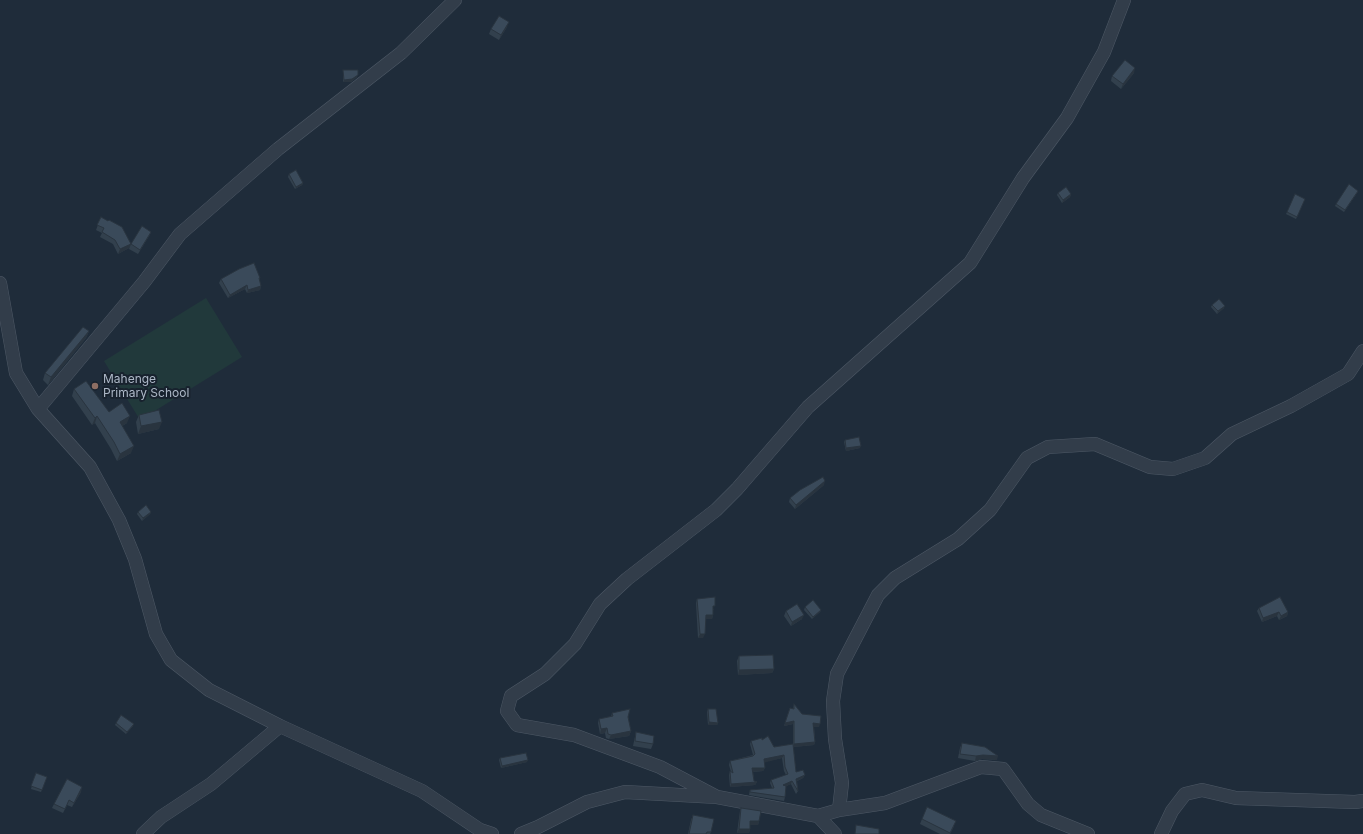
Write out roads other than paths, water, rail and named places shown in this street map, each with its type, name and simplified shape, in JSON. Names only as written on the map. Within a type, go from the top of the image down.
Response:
[{"type":"street","points":[[38,408],[144,282],[180,234],[278,149],[401,53],[455,0]]},
{"type":"street","points":[[717,797],[660,767],[574,735],[517,725],[507,711],[512,696],[545,674],[575,644],[600,604],[627,579],[716,510],[737,489],[808,407],[970,263],[1023,178],[1067,118],[1104,52],[1124,0]]},
{"type":"street","points":[[0,283],[16,373],[38,408],[90,467],[119,520],[135,559],[156,634],[171,660],[209,690],[280,726],[422,791],[480,830],[492,834]]},
{"type":"street","points":[[839,810],[842,783],[835,739],[833,701],[837,674],[878,595],[895,578],[958,539],[990,510],[1027,458],[1048,447],[1095,444],[1150,467],[1173,469],[1205,458],[1232,434],[1291,406],[1348,374],[1363,351]]},
{"type":"street","points":[[142,834],[161,817],[211,784],[280,726]]},
{"type":"street","points":[[521,834],[587,802],[625,792],[717,797],[818,816],[839,810],[885,803],[981,767],[1003,769],[1028,804],[1042,815],[1088,834]]},
{"type":"street","points":[[1162,834],[1172,812],[1185,794],[1202,790],[1236,798],[1363,801]]},
{"type":"street","points":[[818,816],[836,834]]},
{"type":"place","name":"Mahenge Primary School","points":[[95,386]]}]
